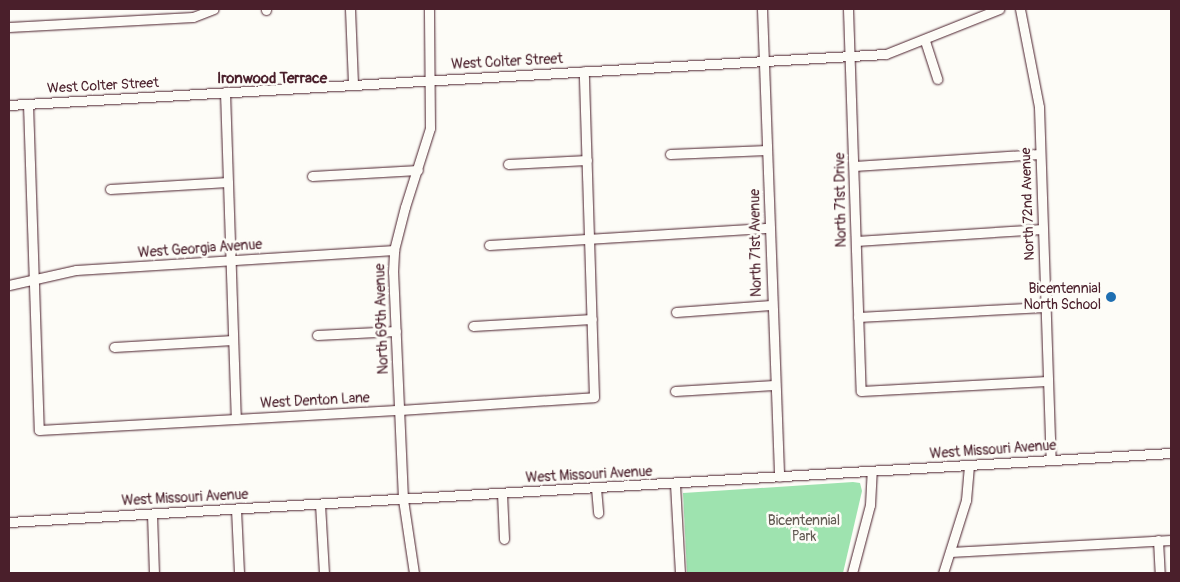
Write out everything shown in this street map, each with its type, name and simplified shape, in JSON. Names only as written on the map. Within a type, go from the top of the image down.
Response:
[{"type":"street","points":[[9,27],[193,16],[214,9]]},
{"type":"street","points":[[350,9],[353,85]]},
{"type":"street","name":"North 69th Avenue","points":[[414,573],[403,499],[394,250],[430,128],[432,80],[429,9]]},
{"type":"street","name":"North 71st Avenue","points":[[762,9],[771,305],[779,477]]},
{"type":"street","name":"North 71st Drive","points":[[848,9],[862,391],[1047,381]]},
{"type":"street","name":"West Colter Street","points":[[9,105],[763,59],[850,57],[886,54],[925,41],[999,9]]},
{"type":"street","name":"North 72nd Avenue","points":[[1020,9],[1039,107],[1051,460]]},
{"type":"street","points":[[925,41],[937,79]]},
{"type":"street","points":[[473,326],[592,319],[591,239],[584,71]]},
{"type":"street","points":[[225,92],[236,419]]},
{"type":"street","points":[[28,104],[34,278]]},
{"type":"street","points":[[670,154],[767,150]]},
{"type":"street","points":[[854,166],[1040,154]]},
{"type":"street","points":[[508,164],[587,160]]},
{"type":"street","points":[[312,176],[418,170]]},
{"type":"street","points":[[110,189],[228,182]]},
{"type":"street","points":[[489,245],[769,228]]},
{"type":"street","points":[[856,241],[1043,229]]},
{"type":"street","name":"West Georgia Avenue","points":[[9,284],[76,270],[394,250]]},
{"type":"street","name":"West Denton Lane","points":[[34,278],[39,430],[594,397],[592,319]]},
{"type":"street","points":[[676,312],[771,305]]},
{"type":"street","points":[[858,317],[1045,307]]},
{"type":"street","points":[[317,335],[396,331]]},
{"type":"street","points":[[114,347],[233,340]]},
{"type":"street","points":[[675,391],[774,386]]},
{"type":"street","name":"West Missouri Avenue","points":[[9,522],[675,484],[1171,453]]},
{"type":"street","points":[[944,573],[966,500],[969,466]]},
{"type":"street","points":[[852,573],[870,505],[872,472]]},
{"type":"street","points":[[675,484],[680,573]]},
{"type":"street","points":[[596,488],[598,513]]},
{"type":"street","points":[[502,493],[504,539]]},
{"type":"street","points":[[320,504],[324,573]]},
{"type":"street","points":[[236,509],[238,573]]},
{"type":"street","points":[[152,514],[154,573]]},
{"type":"street","points":[[1158,540],[1160,573]]},
{"type":"street","points":[[950,552],[1171,540]]},
{"type":"green space","name":"Bicentennial Park","points":[[860,483],[862,491],[843,573],[687,573],[683,493]]},
{"type":"place","name":"Bicentennial North School","points":[[1111,297]]},
{"type":"district","name":"Ironwood Terrace","points":[[272,79]]}]
